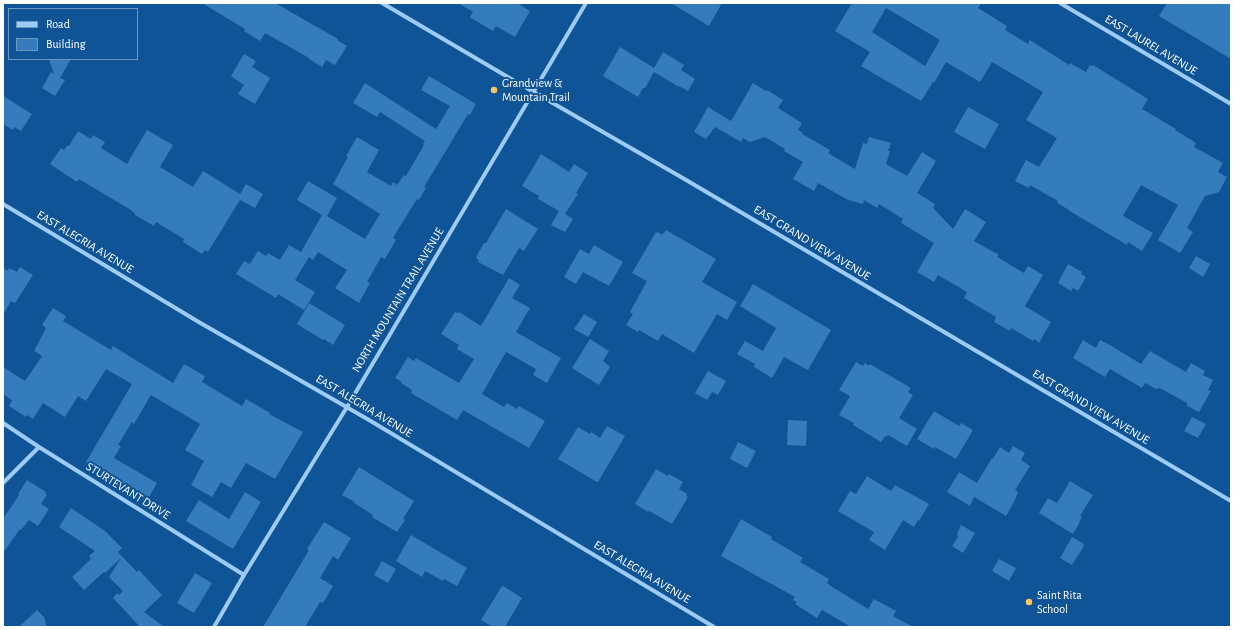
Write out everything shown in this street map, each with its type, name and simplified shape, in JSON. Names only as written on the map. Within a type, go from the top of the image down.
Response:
[{"type":"street","name":"EAST GRAND VIEW AVENUE","points":[[382,3],[681,177],[1231,502]]},
{"type":"street","name":"NORTH MOUNTAIN TRAIL AVENUE","points":[[214,627],[586,3]]},
{"type":"street","name":"EAST LAUREL AVENUE","points":[[1060,3],[1231,104]]},
{"type":"street","name":"EAST ALEGRIA AVENUE","points":[[3,204],[197,321],[346,407],[714,627]]},
{"type":"street","name":"STURTEVANT DRIVE","points":[[3,423],[244,575]]},
{"type":"street","points":[[3,483],[39,447]]},
{"type":"building","points":[[202,3],[275,3],[338,39],[337,40],[347,46],[335,65],[326,60],[322,67],[265,33],[260,41],[244,31],[245,29]]},
{"type":"building","points":[[458,3],[517,3],[530,11],[515,37],[496,26],[493,31],[471,18],[470,17],[473,12]]},
{"type":"building","points":[[671,3],[722,3],[709,26]]},
{"type":"building","points":[[852,3],[981,3],[978,8],[1007,26],[1005,30],[1028,44],[1030,40],[1069,65],[1070,63],[1086,72],[1090,65],[1093,65],[1148,99],[1142,109],[1196,143],[1194,147],[1223,163],[1218,172],[1227,177],[1219,192],[1205,196],[1187,228],[1193,232],[1180,253],[1158,240],[1178,205],[1141,185],[1123,216],[1153,233],[1142,251],[1128,242],[1127,245],[1068,210],[1057,203],[1058,201],[1030,185],[1029,188],[1015,181],[1026,160],[1039,167],[1057,138],[1026,120],[1043,92],[992,62],[980,82],[946,62],[934,83],[933,82],[921,101],[861,66],[870,52],[835,31]],"holes":[[[886,8],[940,40],[925,66],[872,32]]]},
{"type":"building","points":[[1167,3],[1231,3],[1231,59],[1159,16]]},
{"type":"building","points":[[620,47],[654,68],[663,52],[684,65],[681,70],[695,79],[688,91],[654,72],[638,97],[603,76]]},
{"type":"building","points":[[244,54],[256,61],[252,67],[270,78],[255,104],[238,94],[244,85],[231,76]]},
{"type":"building","points":[[49,60],[70,60],[60,78],[65,80],[55,96],[42,88],[51,72],[54,74]]},
{"type":"building","points":[[429,76],[476,104],[470,115],[468,114],[424,187],[426,188],[419,200],[417,199],[393,238],[396,240],[385,259],[381,257],[367,282],[370,283],[359,303],[335,288],[347,270],[318,252],[313,260],[309,257],[295,280],[315,292],[304,310],[278,294],[276,298],[236,274],[244,261],[250,264],[258,251],[266,256],[268,253],[280,260],[289,245],[301,252],[322,215],[297,200],[308,181],[337,198],[327,216],[365,239],[380,214],[333,184],[357,137],[379,150],[367,172],[391,186],[393,182],[397,185],[404,175],[406,176],[425,141],[380,112],[377,117],[353,103],[365,83],[436,129],[450,106],[421,90]]},
{"type":"building","points":[[753,83],[783,100],[778,108],[802,123],[798,130],[803,133],[802,134],[830,150],[828,153],[855,169],[863,143],[867,144],[869,137],[891,143],[886,164],[907,176],[922,152],[936,161],[917,193],[935,204],[933,208],[953,229],[965,209],[986,222],[974,241],[999,255],[997,257],[1024,273],[1028,266],[1043,275],[1025,306],[1051,322],[1039,343],[1011,328],[1010,331],[994,322],[996,317],[964,298],[967,292],[938,275],[934,282],[917,272],[934,243],[901,223],[903,219],[879,204],[877,208],[864,200],[863,204],[848,200],[818,183],[814,191],[793,179],[803,162],[784,151],[785,149],[765,137],[750,142],[743,138],[741,142],[715,127],[706,139],[694,132],[708,107],[731,121]]},
{"type":"building","points":[[3,96],[32,114],[21,131],[14,127],[13,130],[3,124]]},
{"type":"building","points":[[968,107],[999,124],[985,149],[954,132]]},
{"type":"building","points":[[147,130],[173,145],[160,167],[193,187],[203,171],[240,194],[246,184],[263,194],[255,208],[240,200],[208,252],[205,250],[202,254],[183,242],[184,239],[156,222],[154,226],[135,215],[131,210],[79,179],[77,182],[50,164],[61,148],[64,150],[68,145],[69,146],[78,131],[91,139],[93,135],[105,142],[101,148],[127,164]]},
{"type":"building","points":[[541,154],[569,172],[574,164],[588,173],[576,193],[578,194],[565,214],[573,219],[565,232],[551,225],[559,211],[538,199],[539,196],[522,186]]},
{"type":"building","points":[[506,209],[538,229],[524,251],[519,248],[503,275],[478,262],[479,261],[476,257]]},
{"type":"building","points":[[666,230],[716,259],[702,282],[737,302],[727,320],[717,314],[694,353],[662,334],[658,341],[639,330],[638,332],[626,325],[633,314],[630,312],[647,281],[632,273],[656,232],[662,235]]},
{"type":"building","points":[[594,245],[623,262],[609,286],[583,272],[576,284],[564,277],[580,249],[589,254]]},
{"type":"building","points":[[1196,256],[1210,264],[1203,277],[1189,268]]},
{"type":"building","points":[[1068,264],[1082,272],[1081,274],[1086,277],[1078,291],[1073,288],[1071,291],[1058,283]]},
{"type":"building","points":[[20,267],[33,275],[15,303],[11,301],[3,315],[3,268],[8,271],[9,268],[17,272]]},
{"type":"building","points":[[509,278],[520,285],[512,298],[530,308],[516,332],[561,358],[547,383],[533,375],[536,369],[506,352],[482,394],[504,407],[507,403],[517,409],[519,406],[545,421],[529,448],[463,410],[457,420],[411,393],[412,390],[395,378],[408,357],[414,361],[416,358],[459,383],[474,359],[457,349],[459,345],[441,334],[455,312],[459,312],[481,326]]},
{"type":"building","points":[[753,284],[831,330],[808,370],[784,357],[772,378],[754,367],[755,364],[737,354],[745,341],[763,351],[776,328],[740,306]]},
{"type":"building","points":[[309,303],[345,325],[333,345],[297,324]]},
{"type":"building","points":[[53,308],[66,316],[63,321],[111,350],[113,346],[173,383],[184,364],[205,376],[202,382],[242,406],[246,399],[270,413],[269,414],[303,432],[275,479],[246,463],[231,488],[221,482],[212,497],[191,485],[204,461],[185,450],[200,424],[151,395],[134,424],[132,422],[118,445],[121,446],[114,458],[157,483],[148,499],[86,462],[132,384],[106,369],[86,401],[78,396],[65,417],[43,403],[33,419],[27,415],[26,417],[9,406],[12,400],[3,394],[3,367],[25,381],[42,356],[34,351],[46,328],[42,325]]},
{"type":"building","points":[[584,314],[597,322],[588,337],[574,329]]},
{"type":"building","points":[[590,339],[609,351],[603,361],[610,367],[599,385],[572,368]]},
{"type":"building","points":[[1083,340],[1096,348],[1100,340],[1141,364],[1150,351],[1186,372],[1191,363],[1205,371],[1203,375],[1213,380],[1208,390],[1211,391],[1199,412],[1187,406],[1187,403],[1160,388],[1156,389],[1145,383],[1142,388],[1110,369],[1105,377],[1073,358]]},
{"type":"building","points":[[856,362],[863,366],[865,363],[869,366],[870,364],[911,388],[908,392],[913,395],[899,418],[917,429],[907,446],[888,435],[886,437],[885,436],[881,442],[853,425],[854,423],[839,415],[850,396],[839,390]]},
{"type":"building","points":[[708,371],[726,381],[718,395],[712,392],[707,400],[695,393]]},
{"type":"building","points":[[934,411],[959,426],[961,423],[973,430],[956,459],[917,439]]},
{"type":"building","points":[[1192,417],[1206,424],[1198,438],[1184,431]]},
{"type":"building","points":[[788,420],[807,421],[806,446],[787,445]]},
{"type":"building","points":[[607,426],[625,436],[598,482],[558,459],[578,427],[590,434],[591,432],[600,438]]},
{"type":"building","points":[[738,442],[756,451],[747,468],[730,459]]},
{"type":"building","points":[[1013,446],[1025,453],[1021,460],[1030,466],[1015,490],[1018,492],[1006,516],[974,497],[970,506],[947,492],[959,472],[977,483],[1000,447],[1009,453]]},
{"type":"building","points":[[359,467],[414,501],[403,519],[405,520],[397,532],[372,517],[373,515],[342,495]]},
{"type":"building","points":[[656,469],[683,482],[679,489],[687,494],[686,496],[688,497],[672,524],[635,504]]},
{"type":"building","points":[[867,476],[891,491],[895,485],[929,504],[914,527],[903,520],[885,550],[869,540],[874,532],[838,511],[850,491],[856,494]]},
{"type":"building","points":[[27,480],[46,492],[45,493],[47,495],[41,504],[49,509],[38,526],[29,520],[21,530],[20,529],[3,553],[3,519]]},
{"type":"building","points":[[1070,481],[1093,495],[1080,516],[1082,517],[1073,534],[1039,513],[1048,498],[1057,503]]},
{"type":"building","points":[[245,492],[261,502],[233,549],[186,521],[199,500],[229,519]]},
{"type":"building","points":[[71,508],[105,531],[122,548],[118,552],[137,572],[139,570],[162,595],[144,612],[164,627],[140,627],[113,598],[117,593],[119,595],[123,591],[109,577],[121,558],[84,590],[72,577],[91,559],[89,556],[95,551],[59,527]]},
{"type":"building","points":[[741,519],[772,537],[771,539],[803,558],[800,562],[829,579],[827,583],[829,585],[868,609],[874,599],[896,611],[893,616],[913,627],[851,627],[822,610],[817,618],[795,604],[797,602],[793,600],[795,597],[721,556]]},
{"type":"building","points":[[324,522],[351,538],[338,560],[333,556],[320,578],[333,586],[323,603],[320,602],[305,627],[263,627],[309,550],[307,549]]},
{"type":"building","points":[[961,525],[975,533],[963,553],[952,546],[958,537],[957,534]]},
{"type":"building","points":[[411,535],[467,568],[457,586],[444,579],[443,581],[425,571],[422,577],[396,561]]},
{"type":"building","points":[[1072,537],[1084,544],[1084,546],[1072,565],[1060,558]]},
{"type":"building","points":[[999,559],[1016,568],[1009,581],[992,571]]},
{"type":"building","points":[[382,561],[396,569],[388,583],[374,575]]},
{"type":"building","points":[[195,573],[212,583],[194,613],[177,603]]},
{"type":"building","points":[[502,586],[522,598],[505,627],[493,627],[481,620]]},
{"type":"building","points":[[37,610],[44,617],[47,627],[19,627]]},
{"type":"place","name":"Grandview & Mountain Trail","points":[[494,90]]},
{"type":"place","name":"Saint Rita School","points":[[1029,602]]}]
